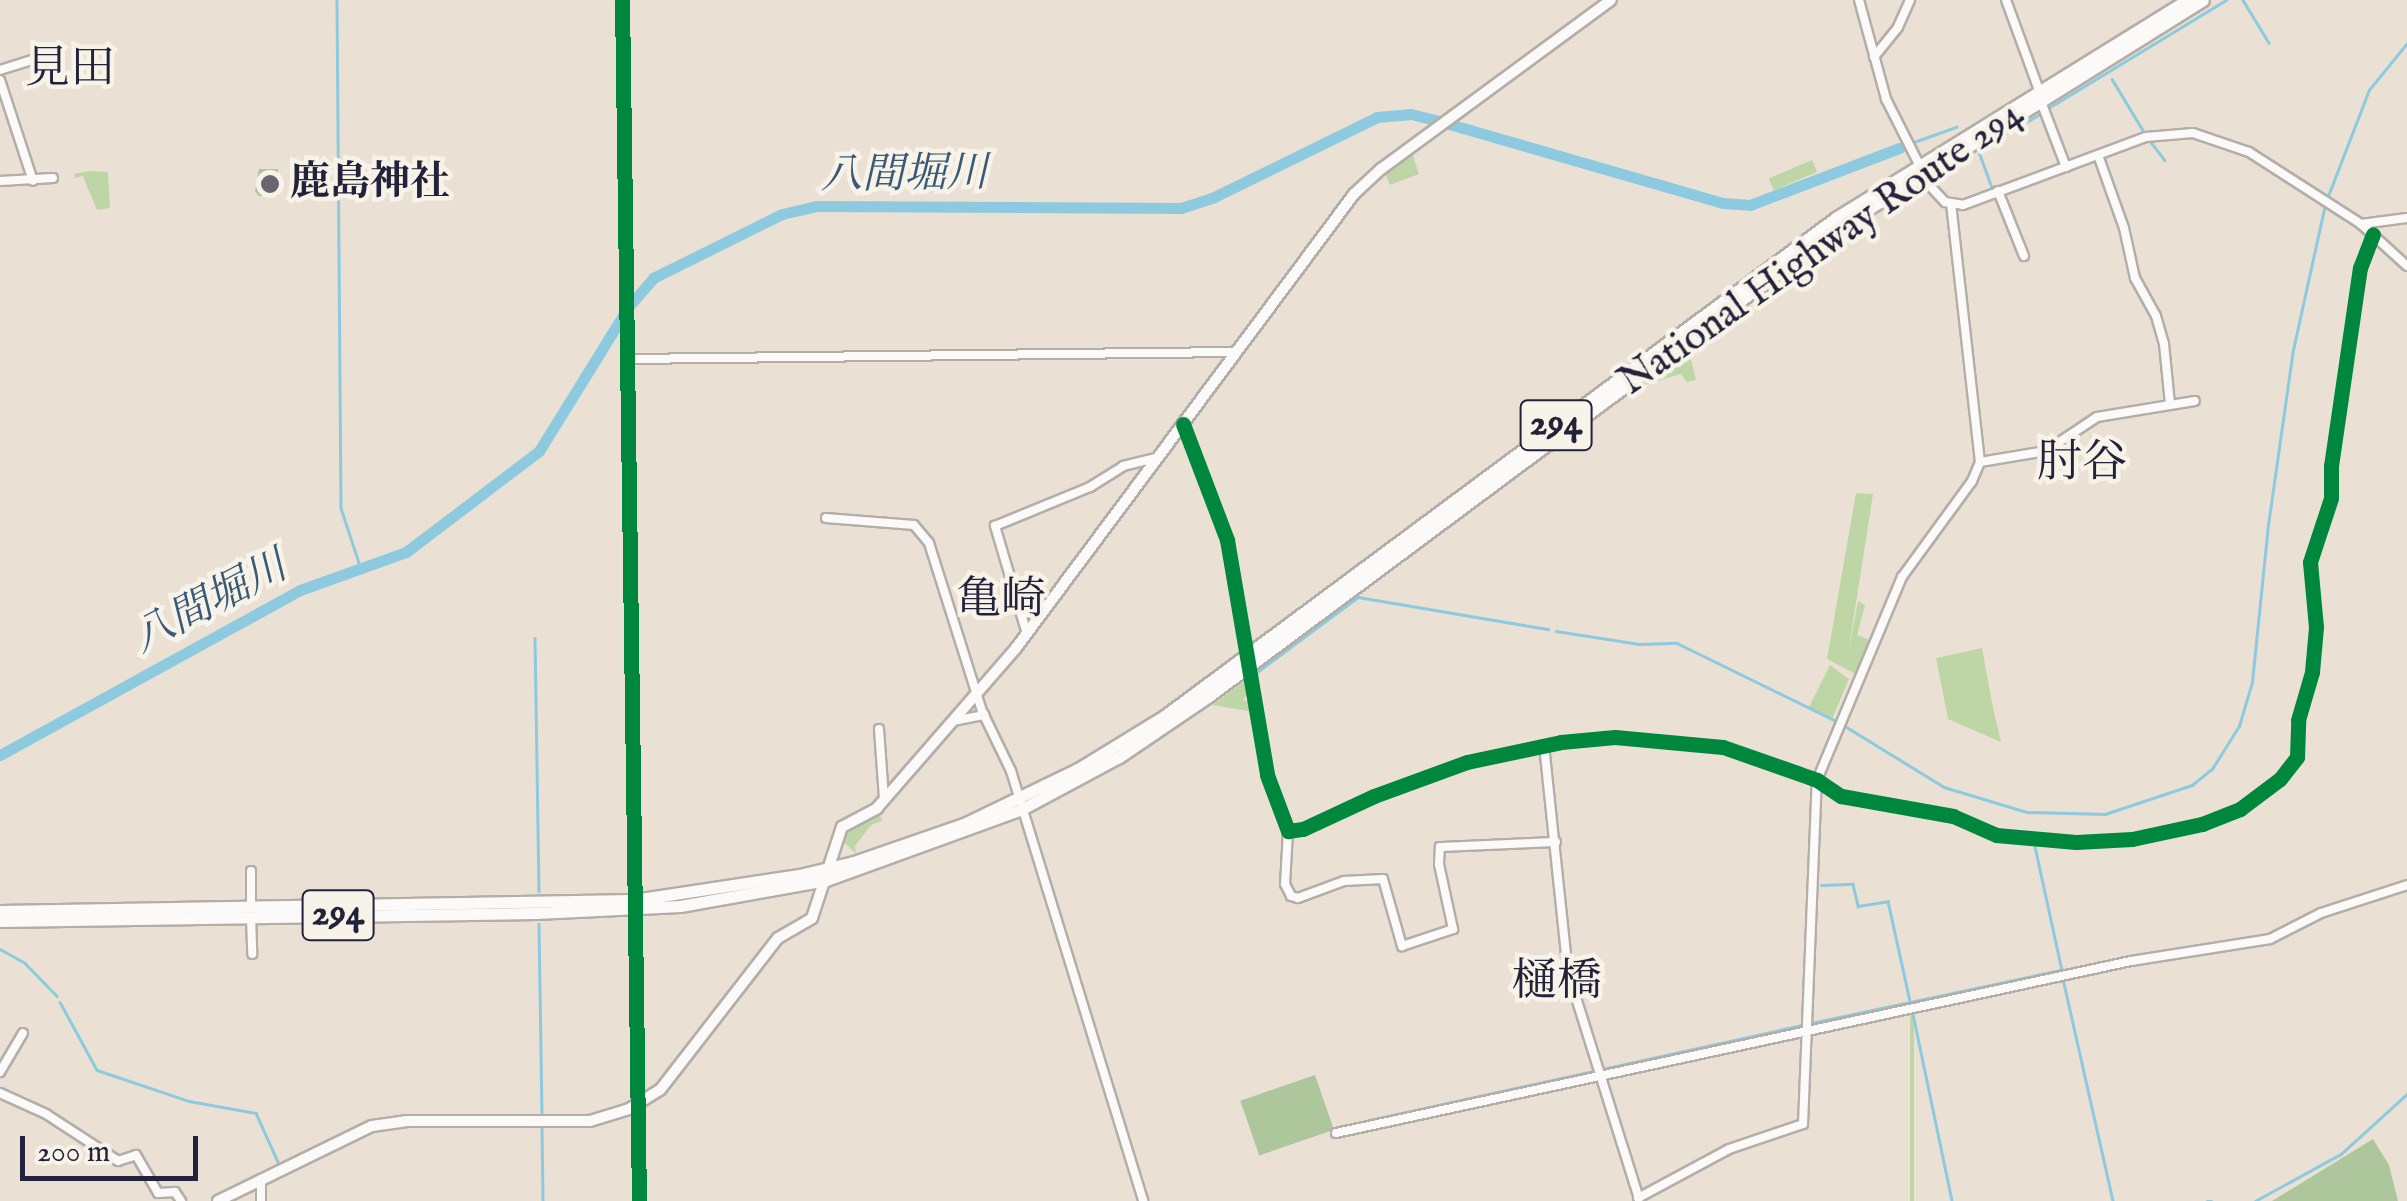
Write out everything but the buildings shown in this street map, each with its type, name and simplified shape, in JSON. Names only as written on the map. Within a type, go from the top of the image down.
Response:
[{"type":"highway","name":"National Highway Route 294","points":[[0,921],[634,905],[827,874],[1020,804],[1246,662],[1920,168],[2187,0]]},
{"type":"highway","name":"National Highway Route 294","points":[[2040,94],[2203,0]]},
{"type":"highway","name":"National Highway Route 294","points":[[0,911],[251,912]]},
{"type":"main road","points":[[218,1201],[346,1135],[387,1123],[580,1122],[638,1105],[679,1071],[778,938],[812,918],[842,827],[871,812],[1027,634],[1363,185],[1610,0]]},
{"type":"street","points":[[622,0],[639,1201]]},
{"type":"street","points":[[1858,0],[1886,100],[1939,199],[1951,205],[2155,135],[2211,136],[2249,152],[2361,224],[2407,266]]},
{"type":"street","points":[[1874,56],[1898,27],[1910,0]]},
{"type":"street","points":[[2006,0],[2066,167]]},
{"type":"street","points":[[0,70],[51,54]]},
{"type":"street","points":[[0,80],[33,181]]},
{"type":"street","points":[[2098,155],[2123,225],[2135,278],[2156,316],[2164,344],[2170,404]]},
{"type":"street","points":[[0,181],[53,178]]},
{"type":"street","points":[[1998,192],[2024,256]]},
{"type":"street","points":[[1544,746],[1564,952],[1597,1072],[1620,1128],[1639,1200],[1729,1148],[1803,1124],[1817,780],[1902,577],[1972,481],[1980,462],[1951,205]]},
{"type":"street","points":[[2361,224],[2407,218]]},
{"type":"street","points":[[1288,831],[1304,829],[1372,797],[1467,762],[1615,737],[1702,742],[1749,754],[1817,780],[1841,796],[1953,816],[1996,834],[2076,842],[2132,839],[2202,824],[2240,809],[2280,779],[2294,764],[2300,745],[2298,720],[2310,679],[2316,626],[2310,562],[2332,498],[2330,466],[2360,268],[2373,234]]},
{"type":"street","points":[[628,360],[1236,352]]},
{"type":"street","points":[[1980,462],[2040,453],[2098,417],[2195,401]]},
{"type":"street","points":[[1183,424],[1227,540],[1267,776],[1288,831],[1286,884],[1292,896],[1298,898],[1344,882],[1383,878],[1402,946],[1454,930],[1439,864],[1440,847],[1556,842]]},
{"type":"street","points":[[1027,634],[994,526],[1090,487],[1123,466],[1158,457]]},
{"type":"street","points":[[826,518],[909,524],[922,530],[984,715],[1020,804],[1142,1201]]},
{"type":"street","points":[[953,721],[984,715]]},
{"type":"street","points":[[878,729],[884,798]]},
{"type":"street","points":[[251,871],[252,954]]},
{"type":"street","points":[[1336,1133],[1806,1026],[2270,939],[2321,913],[2407,886]]},
{"type":"street","points":[[0,1072],[23,1033]]},
{"type":"street","points":[[0,1093],[46,1114],[118,1161],[136,1155],[158,1192],[175,1192],[181,1201]]},
{"type":"street","points":[[261,1179],[261,1201]]},
{"type":"green space","points":[[1412,153],[1419,174],[1390,185],[1385,173]]},
{"type":"green space","points":[[1812,160],[1817,172],[1774,190],[1769,178]]},
{"type":"green space","points":[[259,169],[278,169],[279,196],[259,196],[255,191]]},
{"type":"green space","points":[[108,172],[110,208],[97,210],[83,176],[75,178],[74,174]]},
{"type":"green space","points":[[1682,352],[1690,355],[1696,380],[1687,382],[1681,374],[1640,386]]},
{"type":"green space","points":[[1856,493],[1873,494],[1848,654],[1858,601],[1865,605],[1857,635],[1870,640],[1856,674],[1827,659]]},
{"type":"green space","points":[[1982,648],[2001,742],[1948,719],[1936,658]]},
{"type":"green space","points":[[1830,665],[1849,679],[1832,719],[1809,707]]},
{"type":"green space","points":[[1245,681],[1248,693],[1243,700],[1252,703],[1253,712],[1213,705]]},
{"type":"green space","points":[[879,812],[882,821],[871,825],[855,846],[856,854],[842,840],[844,834]]},
{"type":"green space","points":[[1910,1012],[1914,1012],[1914,1201],[1910,1201]]},
{"type":"green space","points":[[1315,1075],[1334,1130],[1259,1156],[1240,1101]]},
{"type":"green space","points":[[2373,1139],[2389,1165],[2398,1201],[2272,1201]]},
{"type":"waterway","points":[[337,0],[341,508],[361,569]]},
{"type":"waterway","name":"八間堀川","points":[[2050,107],[2226,0]]},
{"type":"waterway","points":[[2243,0],[2269,43]]},
{"type":"waterway","points":[[2328,196],[2369,90],[2407,43]]},
{"type":"waterway","points":[[2112,79],[2144,132]]},
{"type":"waterway","name":"八間堀川","points":[[1971,153],[2042,113]]},
{"type":"waterway","name":"八間堀川","points":[[0,755],[300,590],[406,552],[539,451],[629,306],[653,278],[782,214],[817,206],[1181,208],[1212,198],[1377,117],[1411,114],[1440,121]]},
{"type":"waterway","name":"八間堀川","points":[[1449,124],[1723,203],[1750,205],[1899,148]]},
{"type":"waterway","name":"八間堀川","points":[[1914,142],[1956,127]]},
{"type":"waterway","points":[[2150,141],[2165,160]]},
{"type":"waterway","points":[[1979,152],[1992,187]]},
{"type":"waterway","points":[[1845,726],[1944,787],[2027,812],[2105,814],[2192,785],[2212,769],[2239,726],[2252,682],[2268,525],[2293,350],[2325,205]]},
{"type":"waterway","points":[[1257,672],[1358,597],[1548,629]]},
{"type":"waterway","points":[[1556,631],[1639,644],[1677,643],[1834,720]]},
{"type":"waterway","points":[[535,638],[539,891]]},
{"type":"waterway","points":[[2034,842],[2062,970]]},
{"type":"waterway","points":[[1821,885],[1853,884],[1858,906],[1888,901],[1910,1001]]},
{"type":"waterway","points":[[539,924],[542,1117]]},
{"type":"waterway","points":[[0,949],[25,963],[57,996]]},
{"type":"waterway","points":[[1811,1023],[2061,970],[2113,1201]]},
{"type":"waterway","points":[[60,1002],[97,1070],[189,1101],[256,1113],[279,1164]]},
{"type":"waterway","points":[[1913,1014],[1952,1201]]},
{"type":"waterway","points":[[1370,1120],[1803,1025]]},
{"type":"waterway","points":[[2255,1201],[2341,1154],[2407,1094]]},
{"type":"waterway","points":[[542,1128],[543,1201]]},
{"type":"waterway","points":[[2207,1201],[2212,1201]]},
{"type":"cycle path","points":[[622,0],[639,1201]]},
{"type":"cycle path","points":[[1183,424],[1227,540],[1267,775],[1288,831],[1303,829],[1374,796],[1467,762],[1561,742],[1615,737],[1723,747],[1817,780],[1841,796],[1953,816],[1996,835],[2076,842],[2132,839],[2202,824],[2240,809],[2280,779],[2297,757],[2298,720],[2312,672],[2316,627],[2310,562],[2331,498],[2331,466],[2360,268],[2373,234]]},
{"type":"place","name":"鹿島神社","points":[[270,184]]},
{"type":"district","name":"見田","points":[[70,70]]},
{"type":"district","name":"肘谷","points":[[2082,464]]},
{"type":"district","name":"亀崎","points":[[1001,601]]},
{"type":"district","name":"樋橋","points":[[1557,983]]}]
